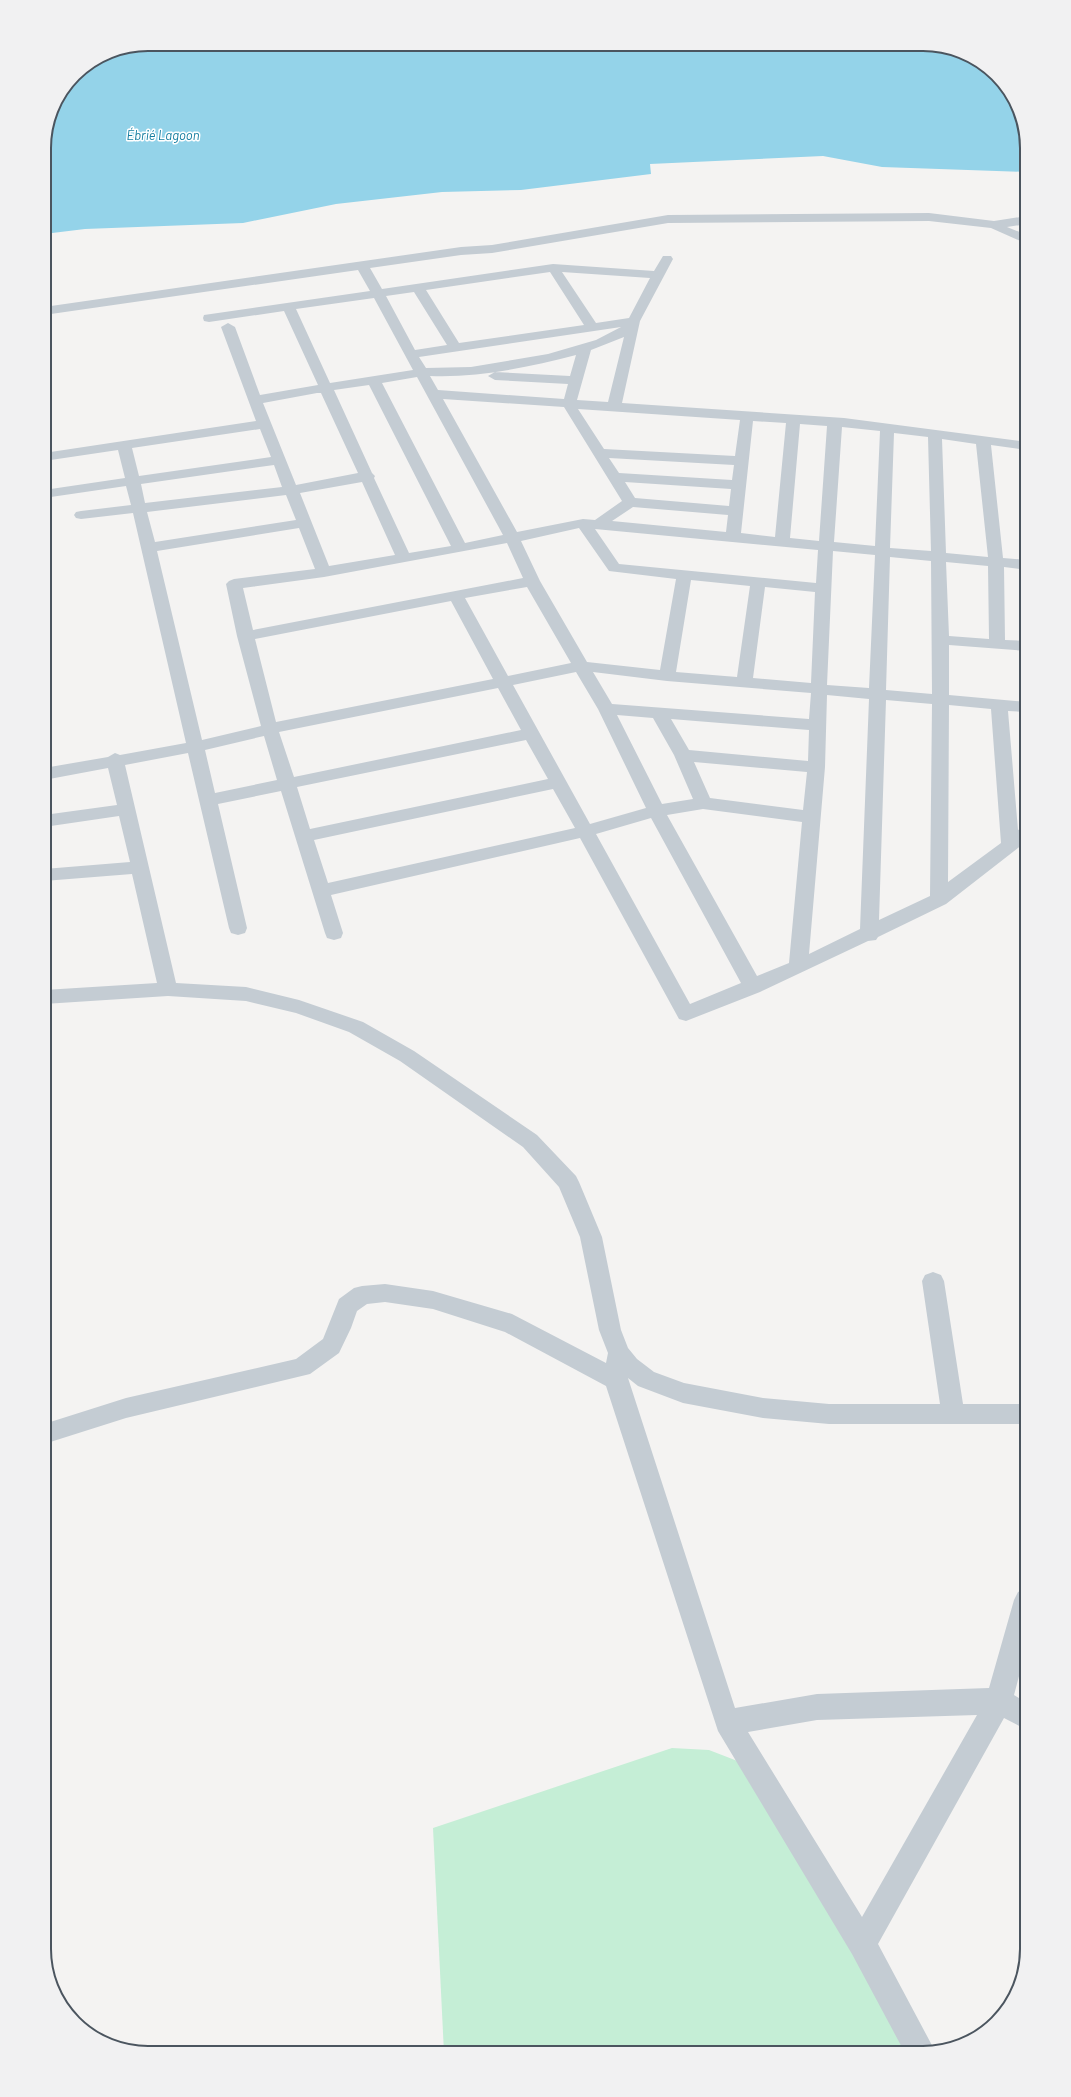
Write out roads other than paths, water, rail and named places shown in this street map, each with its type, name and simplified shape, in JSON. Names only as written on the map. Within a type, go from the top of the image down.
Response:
[{"type":"street","points":[[51,310],[461,251],[492,249],[668,219],[929,217],[994,226],[1020,237]]},
{"type":"street","points":[[994,226],[1020,221]]},
{"type":"street","points":[[470,373],[542,359],[585,347],[620,334],[629,329],[667,259]]},
{"type":"street","points":[[362,265],[513,539],[532,581],[606,709],[656,811],[753,987]]},
{"type":"street","points":[[210,318],[553,268],[658,275]]},
{"type":"street","points":[[553,268],[593,328]]},
{"type":"street","points":[[418,288],[456,348]]},
{"type":"street","points":[[288,306],[368,476],[404,558]]},
{"type":"street","points":[[412,354],[634,322]]},
{"type":"street","points":[[614,408],[634,322]]},
{"type":"street","points":[[228,327],[278,460],[324,572]]},
{"type":"street","points":[[465,396],[478,345]]},
{"type":"street","points":[[585,347],[569,405],[630,502]]},
{"type":"street","points":[[255,400],[422,373],[470,373],[575,380]]},
{"type":"street","points":[[374,381],[460,549]]},
{"type":"street","points":[[434,394],[569,405],[837,423],[844,422],[1020,445]]},
{"type":"street","points":[[732,538],[747,417]]},
{"type":"street","points":[[782,542],[793,420]]},
{"type":"street","points":[[798,968],[816,767],[823,588],[834,427],[837,423]]},
{"type":"street","points":[[51,456],[264,424]]},
{"type":"street","points":[[869,934],[879,695],[887,428]]},
{"type":"street","points":[[935,433],[940,556],[941,640],[939,899]]},
{"type":"street","points":[[983,441],[996,562],[997,644]]},
{"type":"street","points":[[124,445],[238,928]]},
{"type":"street","points":[[599,452],[742,461]]},
{"type":"street","points":[[51,493],[278,460]]},
{"type":"street","points":[[82,514],[290,490],[368,476]]},
{"type":"street","points":[[614,477],[739,485]]},
{"type":"street","points":[[590,524],[630,502],[736,511]]},
{"type":"street","points":[[148,548],[304,523]]},
{"type":"street","points":[[590,524],[614,568],[684,574],[758,583],[823,588]]},
{"type":"street","points":[[334,933],[288,783],[269,729],[245,636],[234,584],[324,572],[460,549],[590,524],[1020,564]]},
{"type":"street","points":[[667,676],[684,574]]},
{"type":"street","points":[[245,636],[532,581]]},
{"type":"street","points":[[744,683],[758,583]]},
{"type":"street","points":[[456,596],[686,1014],[798,968],[939,899],[1020,837]]},
{"type":"street","points":[[941,640],[1020,646]]},
{"type":"street","points":[[51,773],[115,759],[195,746],[269,729],[581,666],[667,676],[819,690],[1020,706]]},
{"type":"street","points":[[999,704],[1010,845]]},
{"type":"street","points":[[606,709],[818,725]]},
{"type":"street","points":[[659,713],[683,755],[703,803]]},
{"type":"street","points":[[208,800],[532,733]]},
{"type":"street","points":[[683,755],[816,767]]},
{"type":"street","points":[[115,759],[168,989]]},
{"type":"street","points":[[303,836],[559,782]]},
{"type":"street","points":[[321,891],[586,831],[656,811],[703,803],[812,817]]},
{"type":"street","points":[[51,820],[127,809]]},
{"type":"street","points":[[51,874],[140,866]]},
{"type":"street","points":[[51,997],[168,989],[246,994],[299,1007],[356,1027],[407,1056],[530,1141],[568,1182],[591,1237],[610,1330],[619,1353],[629,1366],[646,1379],[683,1393],[763,1408],[829,1414],[1020,1414]]},
{"type":"street","points":[[933,1281],[953,1415]]},
{"type":"street","points":[[51,1432],[126,1408],[302,1367],[331,1346],[340,1328],[346,1306],[362,1295],[385,1293],[433,1300],[512,1324],[616,1380]]},
{"type":"street","points":[[619,1353],[616,1380],[727,1722],[862,1944],[917,2046]]},
{"type":"street","points":[[862,1944],[999,1701],[1020,1625]]},
{"type":"street","points":[[727,1722],[817,1707],[999,1701],[1020,1713]]},
{"type":"water","name":"Ébrié Lagoon","points":[[929,51],[948,54],[960,58],[972,64],[992,79],[1007,99],[1013,111],[1017,123],[1020,142],[1020,172],[882,167],[823,156],[650,164],[651,174],[521,190],[442,192],[336,204],[243,223],[85,229],[51,233],[51,142],[54,123],[64,99],[79,79],[94,67],[105,61],[123,54],[135,52]]}]
